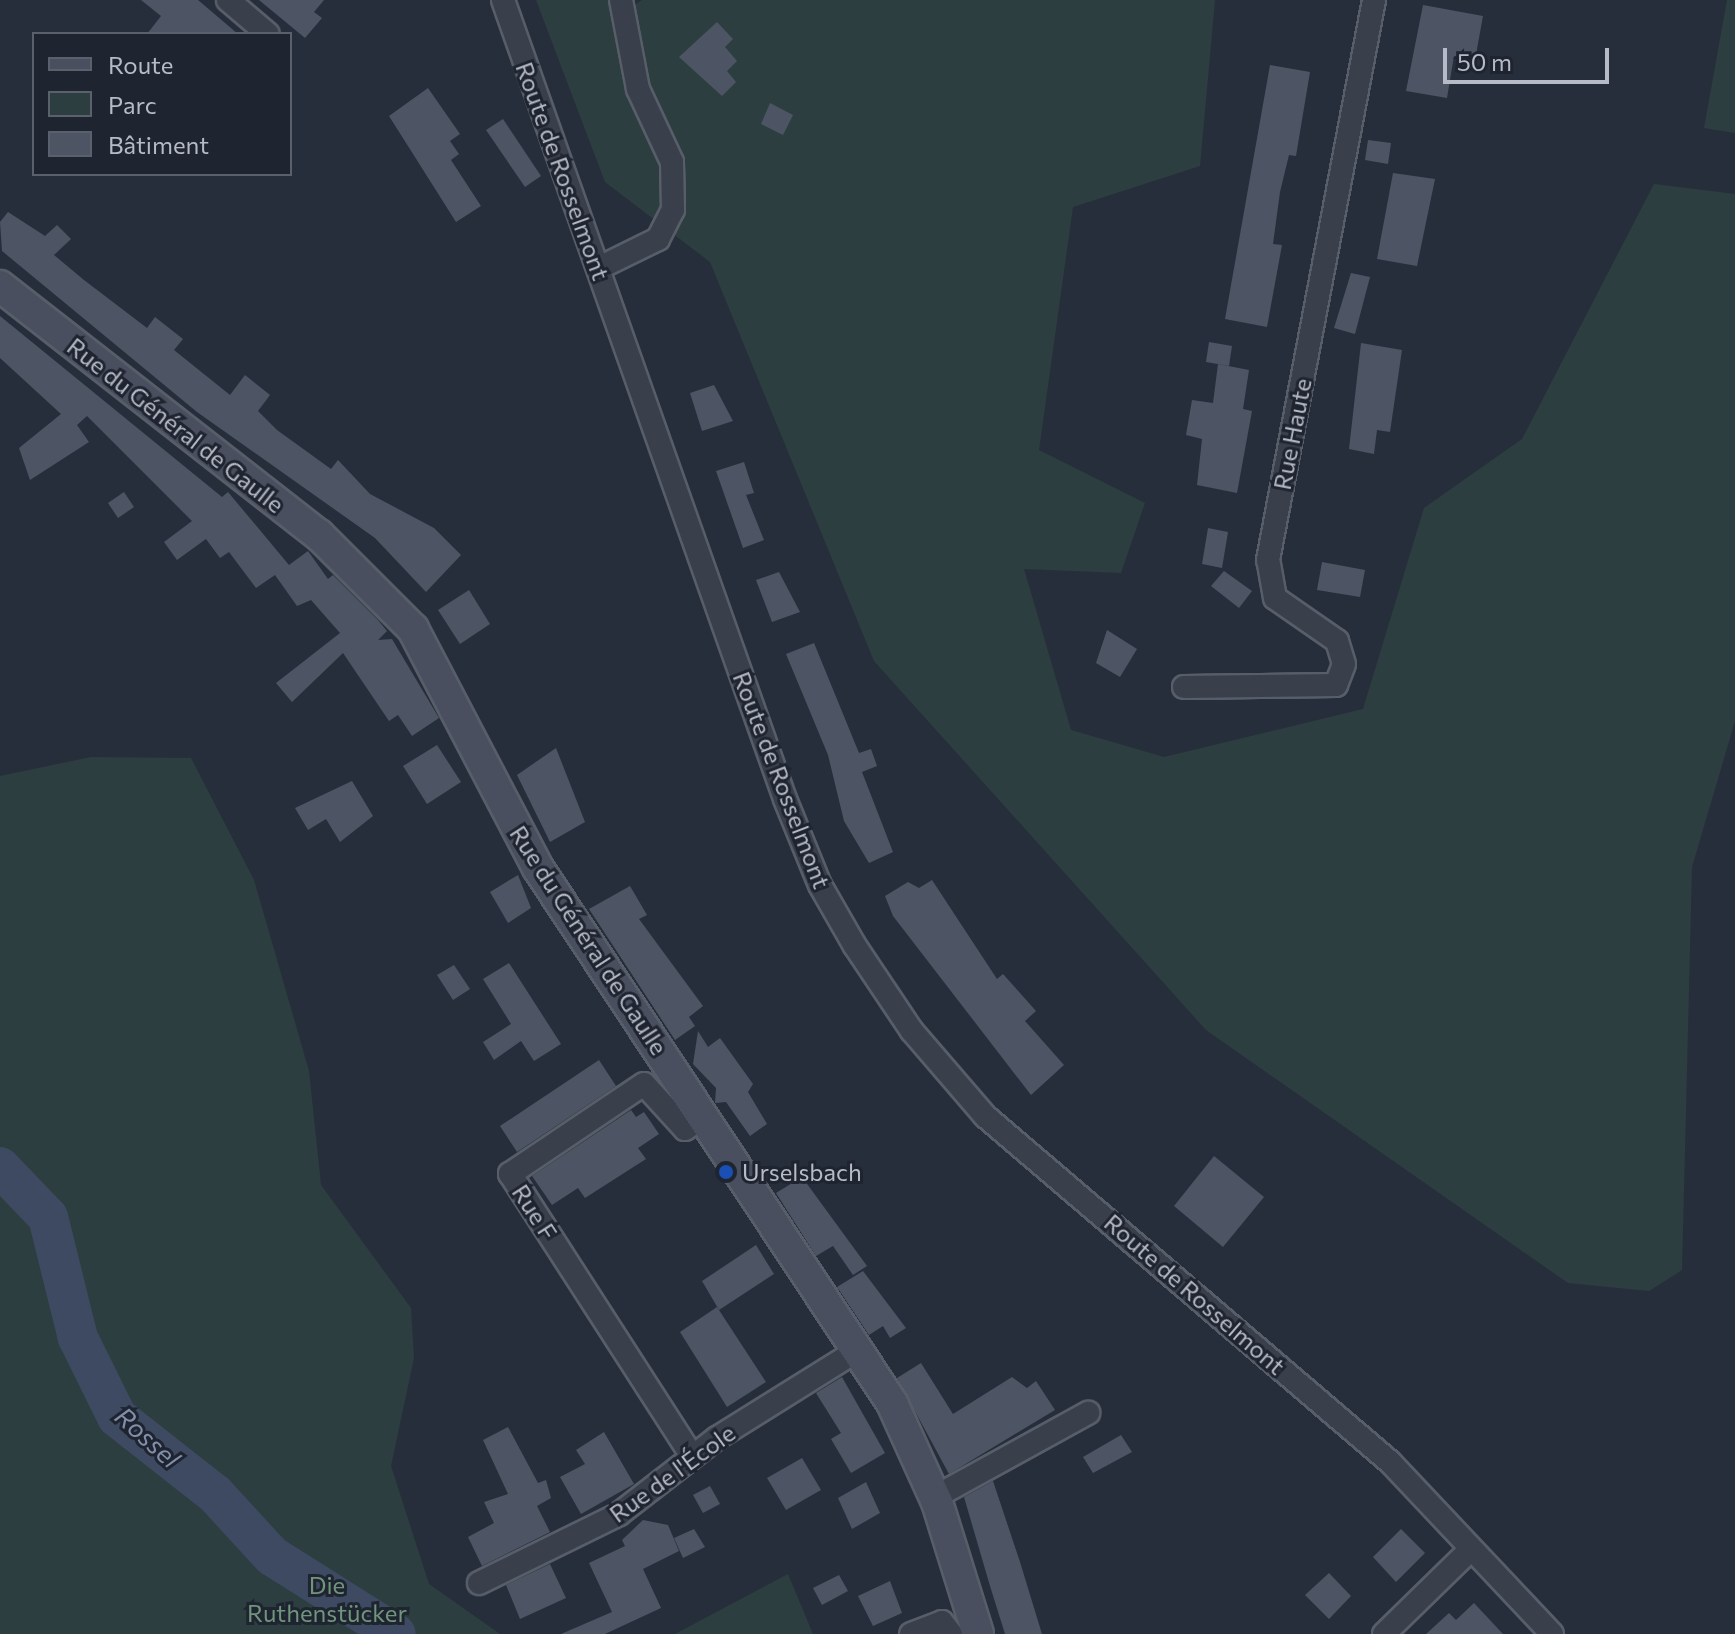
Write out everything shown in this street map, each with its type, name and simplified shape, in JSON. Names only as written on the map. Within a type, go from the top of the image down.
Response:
[{"type":"main road","name":"Rue du Général de Gaulle","points":[[0,286],[319,535],[394,605],[440,671],[538,868],[858,1350],[935,1497],[978,1634]]},
{"type":"street","points":[[228,0],[266,32]]},
{"type":"street","name":"Route de Rosselmont","points":[[503,0],[820,885],[912,1031],[985,1116],[1390,1462],[1552,1634]]},
{"type":"street","points":[[599,268],[658,239],[673,210],[672,162],[638,89],[621,0]]},
{"type":"street","name":"Rue Haute","points":[[1184,687],[1336,685],[1344,664],[1337,641],[1275,598],[1268,560],[1374,0]]},
{"type":"street","name":"Rue F","points":[[692,1456],[510,1174],[644,1084],[685,1129],[704,1116]]},
{"type":"street","name":"Rue de l'École","points":[[479,1583],[619,1514],[692,1456],[858,1350]]},
{"type":"street","points":[[935,1497],[1088,1413]]},
{"type":"street","points":[[1384,1634],[1470,1550]]},
{"type":"street","points":[[911,1634],[942,1622],[951,1634]]},
{"type":"green space","points":[[536,0],[629,0],[633,6],[642,0],[1215,0],[1200,166],[1073,207],[1039,450],[1145,503],[1121,573],[1024,569],[1071,730],[1164,757],[1363,709],[1424,508],[1522,439],[1654,184],[1735,194],[1735,721],[1692,867],[1682,1270],[1649,1291],[1568,1283],[1206,1030],[874,661],[710,262],[605,182]]},
{"type":"green space","points":[[1727,0],[1735,0],[1735,133],[1704,128]]},
{"type":"green space","name":"Die Ruthenstücker","points":[[91,757],[191,758],[254,880],[309,1071],[321,1185],[411,1308],[414,1358],[391,1466],[429,1584],[500,1634],[0,1634],[0,776]]},
{"type":"green space","points":[[788,1574],[813,1634],[675,1634]]},
{"type":"building","points":[[141,0],[198,0],[236,32],[149,32],[161,16]]},
{"type":"building","points":[[259,0],[324,0],[314,12],[322,18],[305,38]]},
{"type":"building","points":[[1423,5],[1483,16],[1475,60],[1454,56],[1447,98],[1406,91]]},
{"type":"building","points":[[717,22],[733,39],[725,47],[737,61],[727,71],[736,82],[722,96],[679,57]]},
{"type":"building","points":[[1270,65],[1310,72],[1296,156],[1289,155],[1280,192],[1273,244],[1282,245],[1267,327],[1225,319]]},
{"type":"building","points":[[428,88],[460,134],[450,141],[459,154],[451,160],[481,206],[456,222],[389,116]]},
{"type":"building","points":[[770,103],[793,115],[783,135],[761,124]]},
{"type":"building","points":[[503,119],[541,176],[525,187],[486,130]]},
{"type":"building","points":[[1368,140],[1391,143],[1388,164],[1365,160]]},
{"type":"building","points":[[1393,173],[1435,179],[1417,266],[1377,259]]},
{"type":"building","points":[[8,212],[45,236],[57,225],[71,239],[54,255],[84,280],[147,328],[155,317],[183,339],[174,350],[230,395],[245,375],[270,395],[258,411],[277,430],[331,469],[338,460],[370,494],[434,528],[461,555],[426,592],[375,538],[197,412],[2,251],[0,222]]},
{"type":"building","points":[[1351,273],[1370,277],[1355,334],[1334,328]]},
{"type":"building","points":[[0,316],[222,497],[228,492],[289,565],[308,551],[328,579],[333,575],[387,631],[378,640],[392,639],[439,718],[412,736],[398,715],[389,721],[343,653],[292,702],[276,683],[340,633],[311,600],[297,606],[275,575],[256,588],[229,552],[220,558],[206,539],[177,560],[164,542],[192,521],[87,416],[77,425],[89,442],[30,480],[19,448],[61,414],[0,358]]},
{"type":"building","points":[[1209,342],[1232,346],[1229,366],[1206,362]]},
{"type":"building","points":[[1361,343],[1402,350],[1390,432],[1377,430],[1374,454],[1349,449]]},
{"type":"building","points":[[1218,364],[1249,370],[1243,409],[1252,411],[1237,493],[1197,485],[1202,439],[1186,435],[1192,400],[1213,403]]},
{"type":"building","points":[[714,385],[733,421],[702,431],[690,393]]},
{"type":"building","points":[[744,462],[754,493],[746,495],[764,540],[743,548],[716,471]]},
{"type":"building","points":[[124,492],[134,507],[118,518],[108,503]]},
{"type":"building","points":[[1208,528],[1228,532],[1222,568],[1202,564]]},
{"type":"building","points":[[1322,562],[1365,570],[1360,597],[1317,590]]},
{"type":"building","points":[[1224,571],[1252,591],[1239,608],[1211,586]]},
{"type":"building","points":[[779,572],[800,612],[772,622],[756,580]]},
{"type":"building","points":[[469,590],[490,624],[460,644],[438,610]]},
{"type":"building","points":[[1107,630],[1137,649],[1120,677],[1096,663]]},
{"type":"building","points":[[814,643],[859,753],[871,749],[877,766],[862,772],[893,852],[869,863],[844,821],[828,755],[786,654]]},
{"type":"building","points":[[437,745],[461,782],[427,804],[403,766]]},
{"type":"building","points":[[556,748],[585,822],[550,842],[517,775]]},
{"type":"building","points":[[352,781],[373,816],[340,842],[326,819],[308,830],[295,808]]},
{"type":"building","points":[[518,875],[531,908],[508,923],[490,892]]},
{"type":"building","points":[[932,880],[997,979],[1003,974],[1036,1011],[1025,1021],[1064,1065],[1031,1095],[893,916],[885,896],[908,882],[919,888]]},
{"type":"building","points":[[630,886],[647,915],[639,919],[703,1006],[689,1017],[695,1026],[675,1040],[589,909]]},
{"type":"building","points":[[509,963],[561,1044],[534,1061],[521,1041],[494,1060],[483,1042],[511,1024],[483,979]]},
{"type":"building","points":[[454,965],[470,989],[453,1000],[437,975]]},
{"type":"building","points":[[698,1031],[708,1047],[720,1038],[753,1084],[748,1092],[767,1124],[750,1136],[726,1102],[715,1103],[716,1088],[693,1064]]},
{"type":"building","points":[[599,1060],[616,1086],[517,1152],[500,1126]]},
{"type":"building","points":[[631,1110],[636,1117],[644,1112],[659,1134],[638,1148],[646,1159],[585,1198],[578,1188],[552,1205],[532,1176]]},
{"type":"building","points":[[1214,1156],[1264,1197],[1223,1247],[1174,1206]]},
{"type":"building","points":[[802,1177],[867,1266],[853,1275],[833,1246],[816,1256],[776,1193]]},
{"type":"building","points":[[756,1245],[774,1274],[719,1310],[702,1281]]},
{"type":"building","points":[[863,1271],[906,1328],[890,1338],[883,1326],[869,1335],[837,1287]]},
{"type":"building","points":[[717,1307],[766,1382],[727,1407],[680,1332]]},
{"type":"building","points":[[921,1363],[953,1414],[1012,1377],[1027,1388],[1036,1381],[1055,1410],[949,1474],[897,1378]]},
{"type":"building","points":[[842,1377],[885,1453],[851,1473],[831,1439],[841,1433],[816,1393]]},
{"type":"building","points":[[508,1427],[538,1483],[546,1480],[551,1498],[537,1506],[550,1532],[482,1566],[468,1537],[494,1523],[484,1502],[508,1494],[483,1440]]},
{"type":"building","points":[[604,1432],[634,1484],[581,1514],[560,1477],[585,1464],[576,1450]]},
{"type":"building","points":[[1121,1435],[1132,1452],[1093,1473],[1083,1457]]},
{"type":"building","points":[[802,1458],[821,1490],[786,1510],[767,1478]]},
{"type":"building","points":[[993,1481],[1042,1634],[1005,1634],[964,1497]]},
{"type":"building","points":[[866,1482],[880,1513],[852,1529],[838,1498]]},
{"type":"building","points":[[710,1486],[720,1504],[703,1513],[693,1495]]},
{"type":"building","points":[[643,1520],[668,1525],[679,1551],[643,1569],[661,1608],[605,1634],[561,1634],[612,1612],[589,1563],[625,1546],[622,1540]]},
{"type":"building","points":[[694,1529],[705,1547],[683,1558],[674,1538]]},
{"type":"building","points":[[1401,1529],[1425,1553],[1396,1582],[1373,1557]]},
{"type":"building","points":[[550,1564],[566,1598],[520,1619],[506,1585]]},
{"type":"building","points":[[1329,1573],[1351,1596],[1329,1619],[1305,1595]]},
{"type":"building","points":[[839,1575],[848,1591],[822,1605],[813,1588]]},
{"type":"building","points":[[890,1581],[902,1613],[873,1626],[858,1596]]},
{"type":"building","points":[[1474,1603],[1503,1634],[1426,1634],[1449,1613],[1456,1620]]},
{"type":"waterway","name":"Rossel","points":[[0,1167],[48,1217],[78,1338],[117,1417],[215,1494],[272,1556],[396,1634]]},
{"type":"place","name":"Urselsbach","points":[[726,1172]]}]
